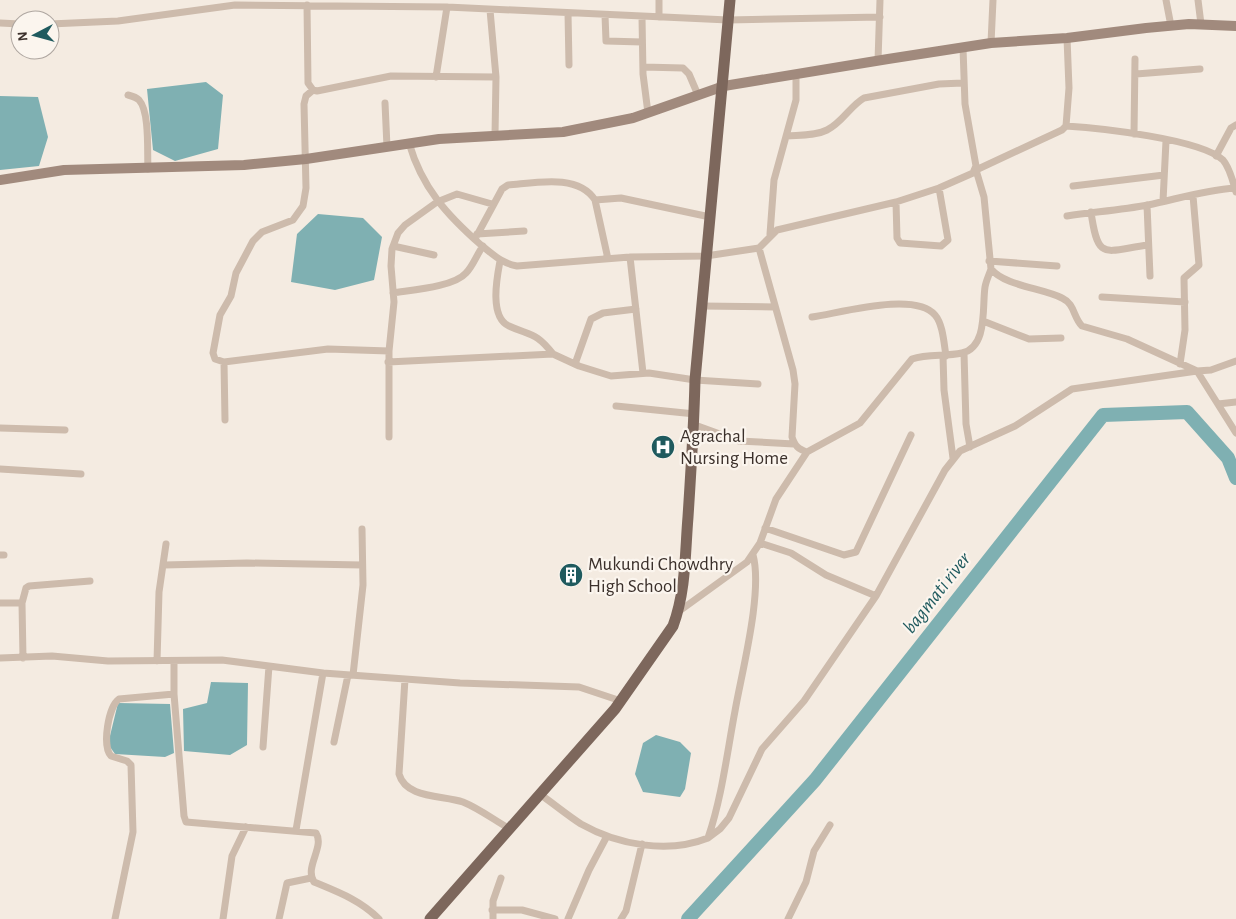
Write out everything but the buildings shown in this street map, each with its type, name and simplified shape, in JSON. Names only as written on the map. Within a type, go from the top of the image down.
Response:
[{"type":"main road","points":[[430,919],[541,795],[621,701],[673,626],[678,612],[685,562],[695,420],[695,380],[724,86],[730,0]]},
{"type":"street","points":[[659,0],[659,17]]},
{"type":"street","points":[[878,60],[880,0]]},
{"type":"street","points":[[991,43],[993,0]]},
{"type":"street","points":[[1166,0],[1171,26]]},
{"type":"street","points":[[1198,0],[1201,24]]},
{"type":"street","points":[[60,24],[118,22],[235,6],[307,6],[322,3],[421,3],[490,10],[728,20],[880,17]]},
{"type":"street","points":[[307,6],[308,83],[313,90],[318,91],[391,76],[496,77]]},
{"type":"street","points":[[436,77],[447,7]]},
{"type":"street","points":[[490,10],[496,77],[496,136]]},
{"type":"street","points":[[568,13],[569,65]]},
{"type":"street","points":[[605,14],[606,41],[642,42]]},
{"type":"street","points":[[642,17],[643,67],[648,113]]},
{"type":"street","points":[[0,180],[64,170],[244,165],[306,159],[440,139],[563,132],[648,113],[724,86],[878,60],[991,43],[1067,38],[1171,26],[1201,24],[1236,26]]},
{"type":"street","points":[[408,143],[413,160],[437,202],[476,236],[483,246],[500,261],[517,266],[608,258],[706,256],[759,248],[770,234],[777,230],[896,202],[939,188],[1062,130],[1066,126],[1069,88],[1067,38]]},
{"type":"street","points":[[678,612],[738,571],[753,555],[760,543],[776,499],[807,452],[860,423],[906,363],[921,356],[944,356],[964,353],[975,346],[982,321],[985,286],[990,265],[987,222],[965,104],[963,48]]},
{"type":"street","points":[[1134,134],[1135,59]]},
{"type":"street","points":[[643,67],[683,68],[689,74],[698,95]]},
{"type":"street","points":[[1136,74],[1200,69]]},
{"type":"street","points":[[770,234],[774,180],[796,100],[796,74]]},
{"type":"street","points":[[787,136],[817,134],[828,130],[864,98],[940,84],[963,83]]},
{"type":"street","points":[[313,90],[306,96],[304,104],[306,159],[304,206],[294,220],[257,235],[236,273],[233,291],[220,315],[213,348],[215,359],[224,362],[328,348],[389,351]]},
{"type":"street","points":[[128,95],[137,98],[142,106],[147,134],[148,169]]},
{"type":"street","points":[[385,103],[387,147]]},
{"type":"street","points":[[1216,156],[1231,128],[1236,125]]},
{"type":"street","points":[[1066,126],[1102,128],[1197,146],[1216,156],[1227,167],[1235,190],[1211,190],[1193,196],[1147,205],[1067,216]]},
{"type":"street","points":[[1163,201],[1166,140]]},
{"type":"street","points":[[1073,186],[1164,175]]},
{"type":"street","points":[[476,236],[492,204],[502,189],[508,185],[552,181],[563,182],[591,193],[595,200],[608,258]]},
{"type":"street","points":[[896,202],[898,238],[900,243],[941,246],[948,240],[939,188]]},
{"type":"street","points":[[389,437],[388,362],[394,319],[391,266],[393,246],[398,233],[405,225],[437,202],[460,194],[492,204]]},
{"type":"street","points":[[1180,364],[1185,330],[1184,278],[1199,265],[1193,196]]},
{"type":"street","points":[[595,200],[621,198],[710,217]]},
{"type":"street","points":[[1147,205],[1150,276]]},
{"type":"street","points":[[1091,212],[1094,238],[1097,245],[1102,249],[1109,250],[1148,245]]},
{"type":"street","points":[[476,236],[524,231]]},
{"type":"street","points":[[393,246],[434,255]]},
{"type":"street","points":[[393,293],[430,287],[461,277],[483,246]]},
{"type":"street","points":[[759,248],[793,370],[794,444]]},
{"type":"street","points":[[630,257],[643,373]]},
{"type":"street","points":[[500,261],[495,288],[496,305],[502,321],[507,325],[537,337],[553,354],[611,376],[643,373],[662,374],[695,380],[758,384]]},
{"type":"street","points":[[990,265],[1057,266]]},
{"type":"street","points":[[990,265],[1000,277],[1062,298],[1073,308],[1082,326],[1127,339],[1197,371],[1236,432]]},
{"type":"street","points":[[1102,297],[1185,302]]},
{"type":"street","points":[[812,318],[895,303],[914,304],[930,310],[938,320],[944,356],[944,390],[953,458]]},
{"type":"street","points":[[702,306],[775,307]]},
{"type":"street","points":[[576,364],[591,319],[603,313],[636,309]]},
{"type":"street","points":[[982,321],[1021,337],[1061,338]]},
{"type":"street","points":[[964,353],[966,424],[970,446]]},
{"type":"street","points":[[388,362],[553,354]]},
{"type":"street","points":[[541,795],[580,823],[608,836],[642,844],[680,846],[708,838],[720,829],[729,818],[762,749],[804,701],[876,596],[953,458],[960,451],[1015,426],[1072,389],[1211,370],[1236,361]]},
{"type":"street","points":[[224,362],[225,420]]},
{"type":"street","points":[[1218,404],[1236,402]]},
{"type":"street","points":[[616,406],[695,420],[739,441],[794,444],[799,449],[807,452]]},
{"type":"street","points":[[0,428],[65,430]]},
{"type":"street","points":[[765,528],[844,555],[856,552],[911,435]]},
{"type":"street","points":[[0,469],[81,474]]},
{"type":"street","points":[[334,742],[350,675],[362,585],[362,529]]},
{"type":"street","points":[[760,543],[791,553],[826,575],[876,596]]},
{"type":"street","points":[[157,661],[159,592],[166,544]]},
{"type":"street","points":[[708,838],[719,796],[751,626],[757,570],[753,555]]},
{"type":"street","points":[[164,565],[247,563],[362,565]]},
{"type":"street","points":[[23,658],[22,603],[23,593],[29,586],[90,581]]},
{"type":"street","points":[[0,603],[22,603]]},
{"type":"street","points":[[0,658],[52,656],[108,661],[174,662],[204,659],[323,673],[460,683],[579,687],[621,701]]},
{"type":"street","points":[[174,662],[174,694],[186,822],[312,831],[318,836],[311,878]]},
{"type":"street","points":[[263,747],[269,666]]},
{"type":"street","points":[[296,830],[323,673]]},
{"type":"street","points":[[405,679],[398,774],[402,782],[424,794],[444,797],[478,809],[510,829]]},
{"type":"street","points":[[115,919],[133,832],[133,793],[131,765],[127,761],[111,756],[105,746],[112,708],[118,700],[174,694]]},
{"type":"street","points":[[788,919],[806,882],[814,850],[830,825]]},
{"type":"street","points":[[233,919],[223,918],[232,856],[246,827]]},
{"type":"street","points":[[568,919],[588,870],[608,836]]},
{"type":"street","points":[[621,919],[626,911],[642,844]]},
{"type":"street","points":[[279,919],[287,883],[311,878]]},
{"type":"street","points":[[311,878],[314,882],[347,895],[367,908],[379,919]]},
{"type":"street","points":[[493,919],[492,910],[495,891],[501,878]]},
{"type":"street","points":[[492,910],[522,910],[555,919]]},
{"type":"water","points":[[206,82],[223,95],[218,149],[175,161],[153,150],[147,89]]},
{"type":"water","points":[[0,96],[38,97],[48,137],[39,166],[0,170]]},
{"type":"water","points":[[318,214],[363,218],[382,237],[374,280],[335,290],[291,282],[297,234]]},
{"type":"water","points":[[211,682],[248,683],[247,745],[230,755],[184,751],[183,709],[207,703]]},
{"type":"water","points":[[118,703],[170,704],[174,753],[165,757],[115,754],[108,744]]},
{"type":"water","points":[[656,735],[680,742],[691,753],[685,789],[680,797],[643,792],[635,774],[643,743]]},
{"type":"waterway","name":"bagmati river","points":[[688,919],[815,780],[1103,415],[1187,412],[1228,458],[1236,478]]},
{"type":"place","name":"Agrachal Nursing Home","points":[[663,447]]},
{"type":"place","name":"Mukundi Chowdhry High School","points":[[571,575]]}]
